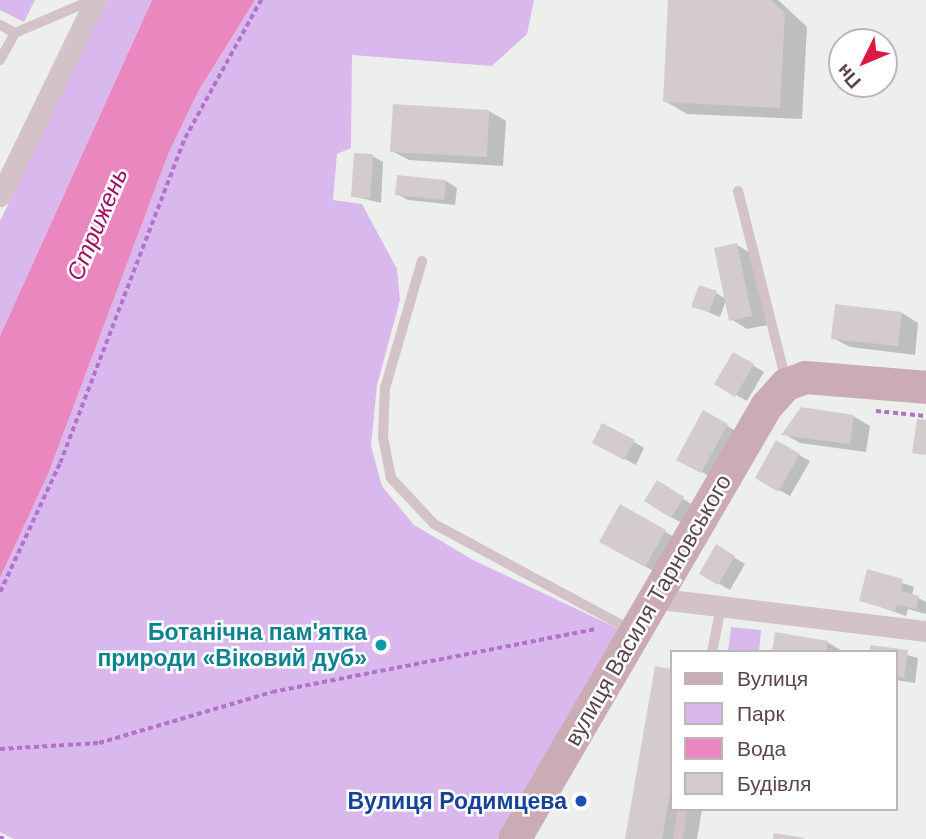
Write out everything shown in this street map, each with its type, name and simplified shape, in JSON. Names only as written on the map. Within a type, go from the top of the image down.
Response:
[{"type":"main road","points":[[786,384],[821,376],[926,387]]},
{"type":"main road","name":"вулиця Василя Тарновського","points":[[514,839],[627,628],[653,598],[766,406],[786,384]]},
{"type":"street","points":[[0,196],[94,0]]},
{"type":"street","points":[[653,598],[926,631]]},
{"type":"lane","points":[[0,60],[15,33],[94,0]]},
{"type":"lane","points":[[0,25],[15,33]]},
{"type":"lane","points":[[738,191],[786,384]]},
{"type":"lane","points":[[422,261],[385,387],[383,437],[391,478],[434,524],[627,628]]},
{"type":"lane","points":[[712,650],[720,607]]},
{"type":"lane","points":[[678,839],[683,811]]},
{"type":"path","points":[[0,592],[60,463],[185,138],[261,0]]},
{"type":"path","points":[[866,410],[926,416]]},
{"type":"path","points":[[0,749],[99,743],[272,692],[627,628]]},
{"type":"green space","points":[[0,0],[35,0],[24,22],[0,10]]},
{"type":"green space","points":[[107,0],[152,0],[0,336],[0,221]]},
{"type":"green space","points":[[255,0],[534,0],[527,34],[492,66],[352,55],[351,148],[337,154],[333,200],[362,204],[397,269],[400,300],[377,385],[371,446],[382,486],[414,525],[473,560],[621,630],[497,839],[14,839],[0,832],[0,578],[49,472],[169,152],[199,90]]},
{"type":"green space","points":[[731,627],[761,630],[759,650],[728,650]]},
{"type":"water","name":"Стрижень","points":[[152,0],[255,0],[199,90],[169,152],[49,472],[0,578],[0,336]]},
{"type":"building","points":[[668,0],[771,0],[785,13],[780,108],[663,102]]},
{"type":"building","points":[[393,104],[489,110],[487,157],[390,152]]},
{"type":"building","points":[[354,153],[373,154],[370,198],[351,197]]},
{"type":"building","points":[[397,175],[446,180],[444,200],[395,195]]},
{"type":"building","points":[[737,243],[752,316],[729,321],[714,248]]},
{"type":"building","points":[[699,285],[717,291],[709,312],[691,307]]},
{"type":"building","points":[[835,304],[902,312],[898,346],[831,339]]},
{"type":"building","points":[[733,352],[754,364],[735,397],[714,384]]},
{"type":"building","points":[[801,407],[854,415],[850,444],[781,435]]},
{"type":"building","points":[[703,410],[728,424],[701,473],[676,460]]},
{"type":"building","points":[[917,419],[926,420],[926,455],[912,453]]},
{"type":"building","points":[[602,423],[635,440],[624,460],[592,443]]},
{"type":"building","points":[[776,440],[800,454],[778,492],[755,478]]},
{"type":"building","points":[[657,480],[684,497],[671,518],[644,501]]},
{"type":"building","points":[[620,504],[666,530],[645,567],[599,542]]},
{"type":"building","points":[[716,544],[735,556],[718,585],[699,574]]},
{"type":"building","points":[[867,569],[903,579],[901,591],[919,596],[916,609],[897,605],[895,611],[859,601]]},
{"type":"building","points":[[775,632],[828,641],[826,650],[772,650]]},
{"type":"building","points":[[870,645],[908,650],[904,678],[898,676],[898,650],[870,650]]},
{"type":"building","points":[[655,666],[670,669],[670,793],[662,839],[625,839]]},
{"type":"building","points":[[774,833],[804,838],[804,839],[773,839]]},
{"type":"place","name":"Ботанічна пам'ятка природи «Віковий дуб»","points":[[381,645]]},
{"type":"place","name":"Вулиця Родимцева","points":[[581,801]]}]
